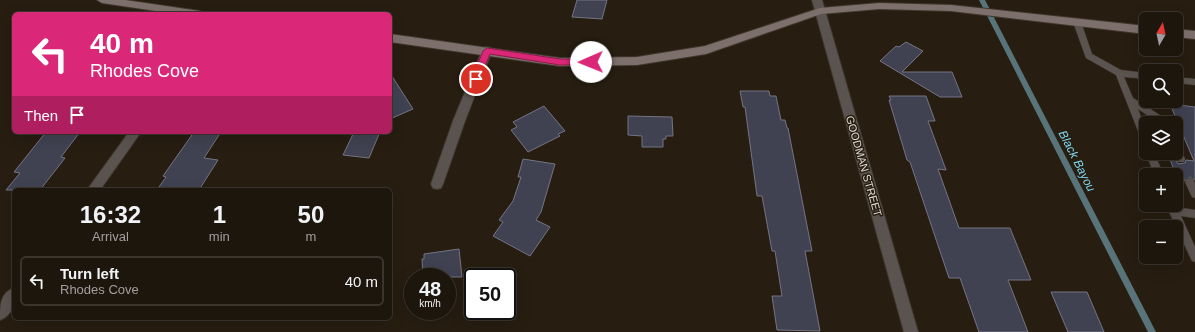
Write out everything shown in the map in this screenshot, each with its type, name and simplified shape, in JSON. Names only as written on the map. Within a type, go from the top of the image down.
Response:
[{"type":"main road","points":[[102,0],[186,12]]},
{"type":"main road","points":[[392,38],[560,62],[637,61],[706,50],[819,5],[951,8],[1139,29]]},
{"type":"main road","points":[[1183,34],[1195,35]]},
{"type":"street","name":"GOODMAN STREET","points":[[819,5],[911,332]]},
{"type":"street","points":[[437,184],[459,121],[487,51]]},
{"type":"street","points":[[94,188],[134,134]]},
{"type":"street","points":[[0,313],[12,297]]},
{"type":"lane","points":[[1078,22],[1089,56],[1119,73],[1139,75]]},
{"type":"lane","points":[[1119,73],[1139,124]]},
{"type":"lane","points":[[1183,81],[1195,82]]},
{"type":"lane","points":[[1130,100],[1155,116]]},
{"type":"lane","points":[[1190,182],[1195,194]]},
{"type":"lane","points":[[1183,211],[1195,214]]},
{"type":"lane","points":[[1174,212],[1195,258]]},
{"type":"building","points":[[577,0],[607,0],[602,19],[572,17]]},
{"type":"building","points":[[906,42],[923,51],[902,72],[952,72],[962,97],[940,97],[880,61],[896,46],[899,47]]},
{"type":"building","points":[[392,76],[413,109],[392,118]]},
{"type":"building","points":[[740,91],[769,91],[770,96],[776,96],[781,120],[785,120],[788,128],[812,251],[805,251],[820,331],[777,330],[772,296],[782,296],[775,251],[772,251],[762,196],[757,196],[745,107],[743,107]]},
{"type":"building","points":[[889,96],[926,96],[935,121],[928,121],[946,170],[938,169],[959,228],[1010,228],[1031,280],[1008,280],[1028,332],[979,332],[960,278],[949,278],[910,162],[907,160]]},
{"type":"building","points":[[544,106],[565,131],[558,134],[560,136],[528,152],[511,130],[517,127],[513,122]]},
{"type":"building","points":[[1183,106],[1195,107],[1195,180],[1190,177],[1183,181],[1183,168],[1173,168],[1170,160],[1176,160],[1178,164],[1185,163],[1186,160],[1194,161],[1183,135],[1183,116],[1175,116],[1172,108],[1183,108]]},
{"type":"building","points":[[628,116],[672,117],[673,136],[666,136],[666,139],[663,139],[663,147],[642,147],[642,136],[628,135]]},
{"type":"building","points":[[44,134],[78,134],[61,157],[65,158],[42,188],[12,188],[12,190],[6,190],[20,173],[14,172]]},
{"type":"building","points":[[193,134],[220,134],[204,158],[218,160],[200,188],[158,188],[166,177],[163,176]]},
{"type":"building","points":[[353,134],[379,134],[369,158],[343,155]]},
{"type":"building","points":[[523,159],[555,164],[541,212],[536,220],[550,227],[530,256],[493,236],[503,222],[499,220],[513,201],[521,177],[518,177]]},
{"type":"building","points":[[459,249],[462,277],[456,277],[456,268],[422,268],[422,259],[424,259],[424,254]]},
{"type":"building","points":[[1051,292],[1087,292],[1104,332],[1068,332]]},
{"type":"waterway","name":"Black Bayou","points":[[982,0],[1152,332]]},
{"type":"route","points":[[476,79],[487,51],[560,62],[591,62]]}]
